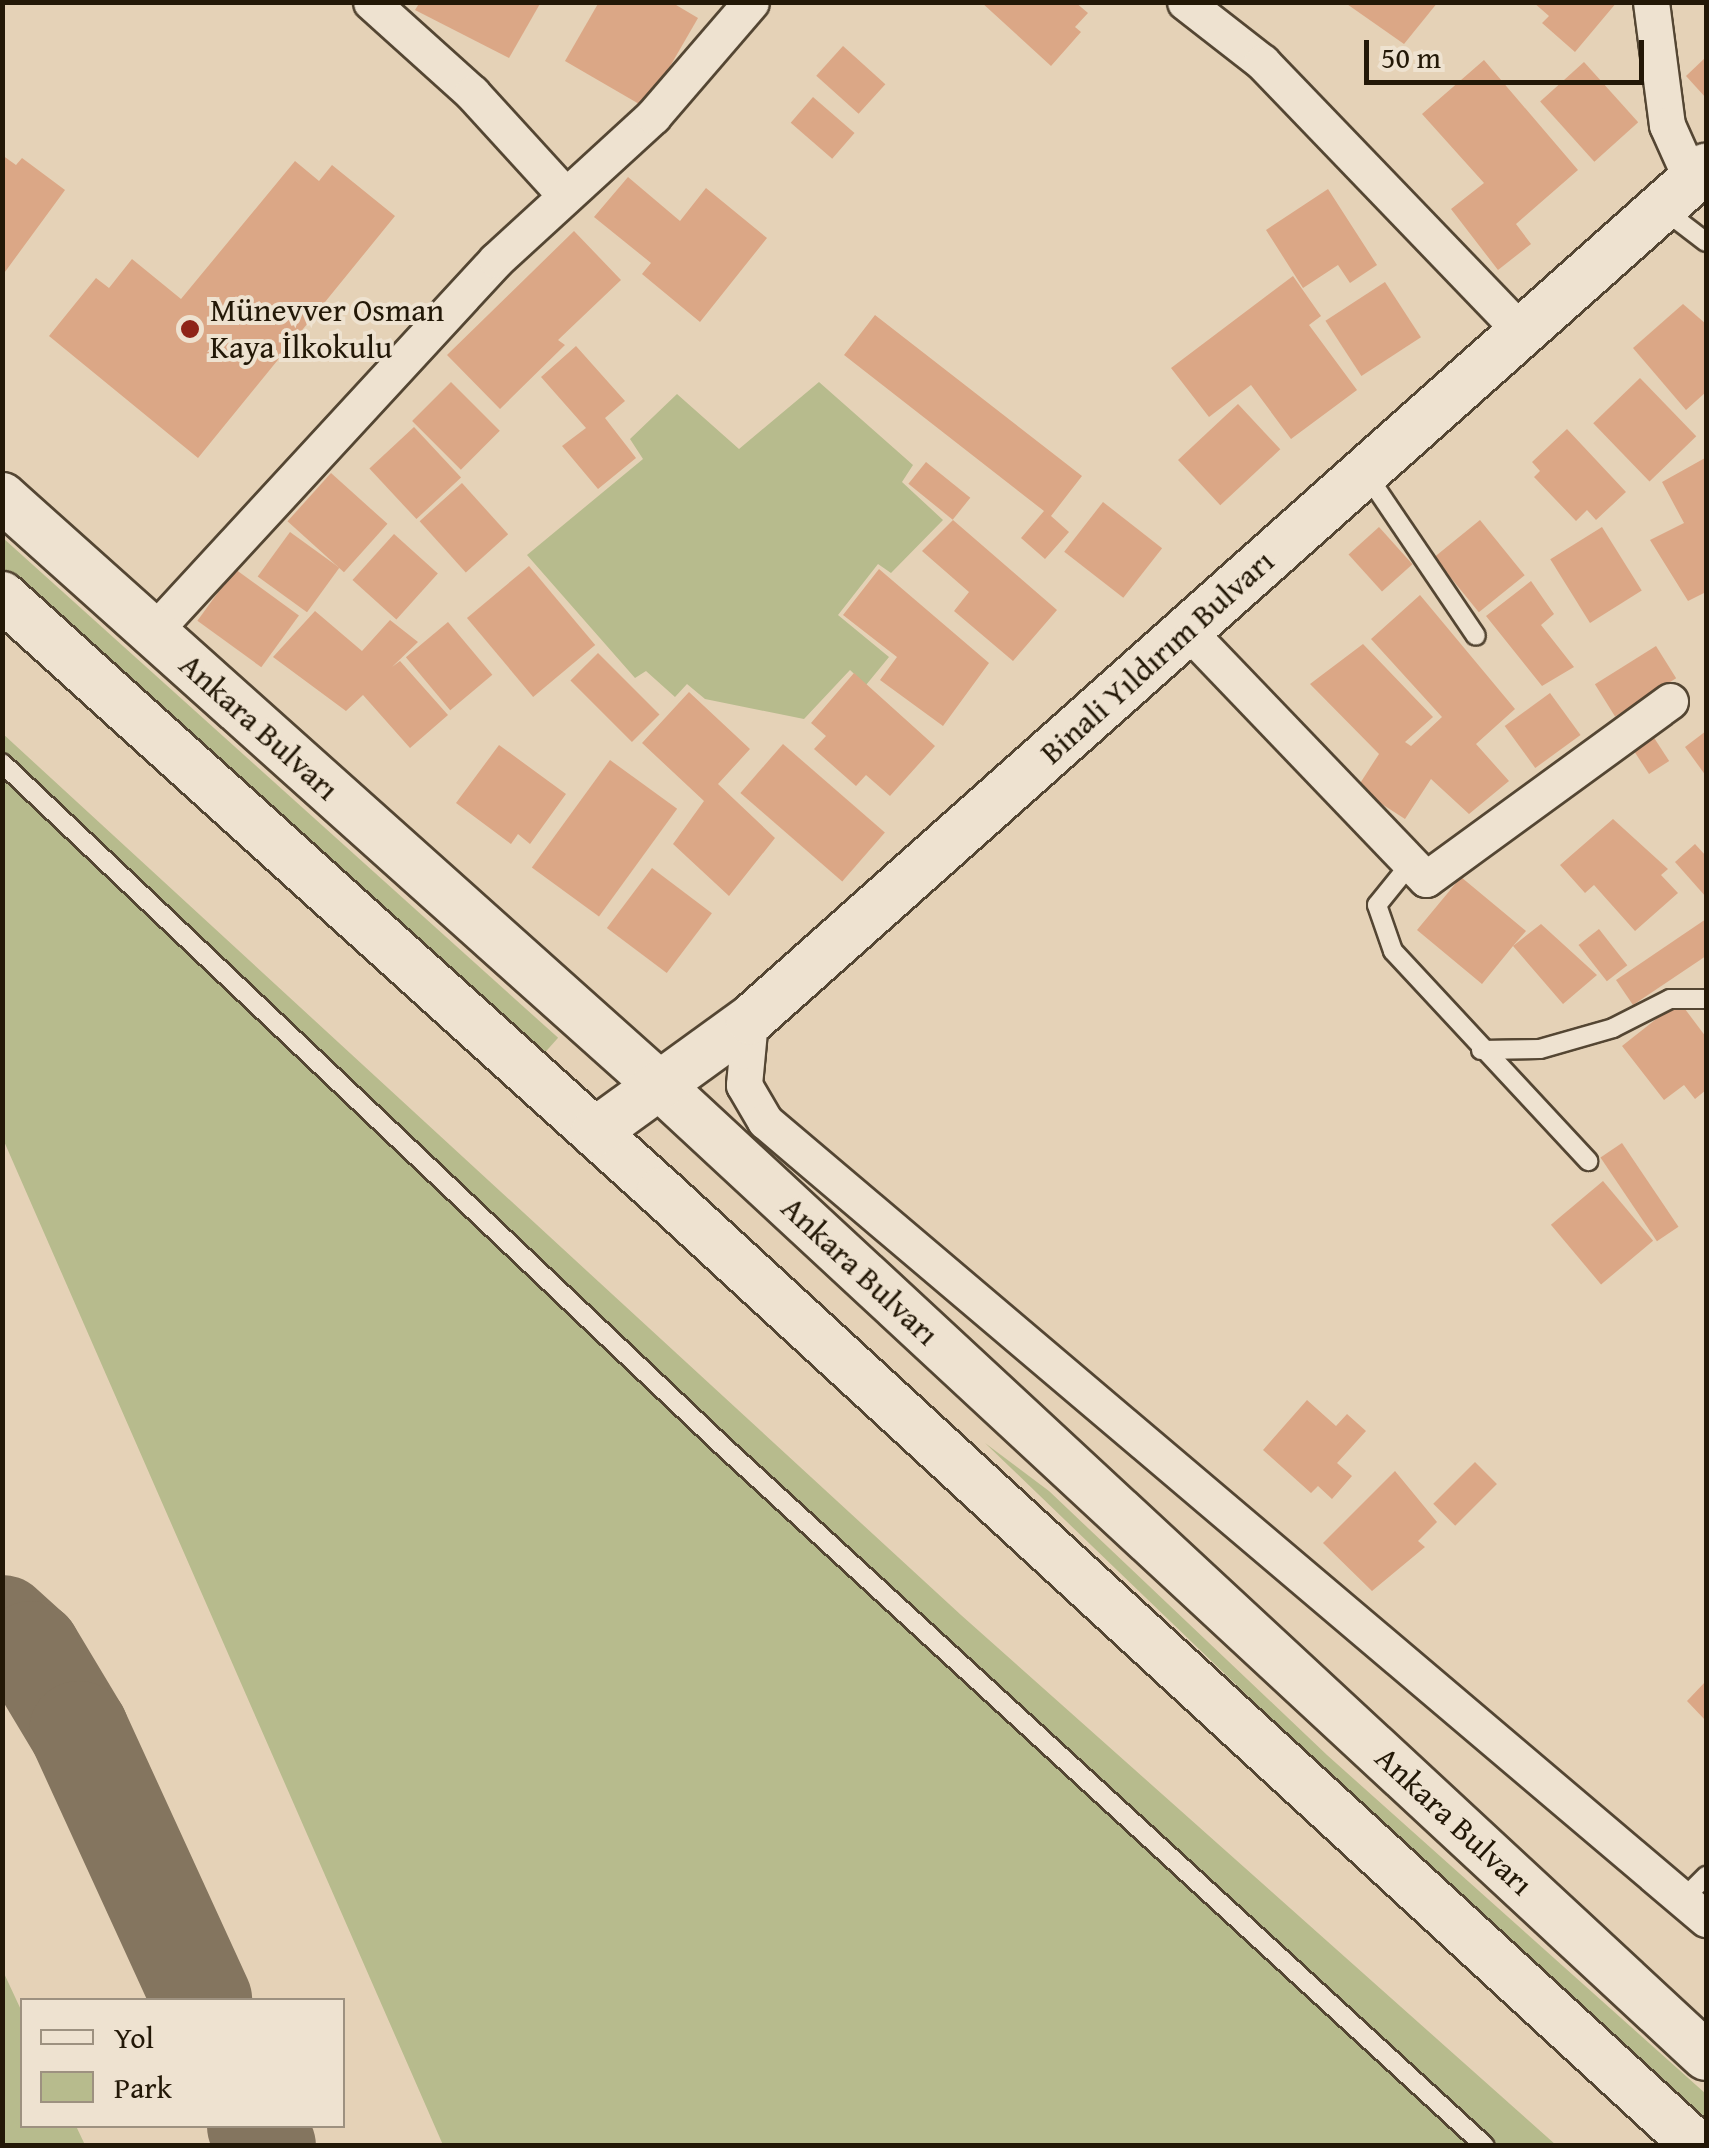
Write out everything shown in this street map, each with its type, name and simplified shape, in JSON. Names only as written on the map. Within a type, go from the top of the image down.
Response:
[{"type":"main road","name":"Binali Yıldırım Bulvarı","points":[[596,1132],[750,1020],[1687,185]]},
{"type":"main road","name":"Ankara Bulvarı","points":[[2,497],[659,1085],[1706,2056]]},
{"type":"main road","points":[[2,596],[596,1132],[1697,2146]]},
{"type":"street","points":[[372,2],[472,93],[565,196]]},
{"type":"street","points":[[153,632],[496,260],[653,116],[750,2]]},
{"type":"street","points":[[1185,2],[1262,62],[1522,332]]},
{"type":"street","points":[[1651,2],[1667,125],[1687,185]]},
{"type":"street","points":[[1187,630],[1426,879],[1670,701]]},
{"type":"street","points":[[750,1020],[744,1084],[765,1121],[1699,1898]]},
{"type":"lane","points":[[1687,185],[1706,242]]},
{"type":"lane","points":[[1365,472],[1476,636]]},
{"type":"lane","points":[[2,762],[726,1449],[1485,2146]]},
{"type":"lane","points":[[1411,863],[1377,905],[1380,929],[1431,999],[1588,1161]]},
{"type":"lane","points":[[1481,1050],[1556,1045],[1613,1028],[1670,999],[1706,999]]},
{"type":"green space","points":[[819,382],[913,465],[902,482],[943,520],[891,573],[878,564],[838,615],[889,657],[866,685],[850,670],[804,719],[705,699],[687,684],[675,697],[646,671],[635,678],[527,555],[643,459],[630,439],[677,394],[739,449]]},
{"type":"green space","points":[[3,538],[558,1038],[543,1054],[2,567]]},
{"type":"green space","points":[[2,733],[961,1615],[1556,2145],[443,2145],[3,1139]]},
{"type":"green space","points":[[985,1443],[1049,1491],[1327,1755],[1706,2094],[1706,2118],[1332,1777]]},
{"type":"green space","points":[[2,1969],[20,2008],[20,2128],[77,2128],[85,2145],[3,2145]]},
{"type":"building","points":[[420,2],[541,2],[509,58],[415,10]]},
{"type":"building","points":[[599,2],[671,2],[698,18],[646,108],[565,61]]},
{"type":"building","points":[[981,2],[1075,2],[1088,13],[1075,27],[1081,32],[1051,66]]},
{"type":"building","points":[[1344,2],[1438,2],[1404,44]]},
{"type":"building","points":[[1533,2],[1617,2],[1575,52],[1542,23],[1549,16]]},
{"type":"building","points":[[843,46],[885,84],[859,114],[816,76]]},
{"type":"building","points":[[1706,57],[1706,98],[1686,76]]},
{"type":"building","points":[[1484,60],[1578,170],[1516,224],[1531,244],[1498,270],[1451,209],[1484,183],[1422,114]]},
{"type":"building","points":[[1584,62],[1638,122],[1594,162],[1540,101]]},
{"type":"building","points":[[813,97],[855,133],[832,159],[791,123]]},
{"type":"building","points":[[2,155],[16,165],[22,158],[65,190],[2,276]]},
{"type":"building","points":[[295,161],[319,181],[332,165],[395,216],[198,458],[49,336],[96,278],[109,288],[132,259],[181,299]]},
{"type":"building","points":[[628,177],[680,221],[706,188],[767,238],[700,322],[642,274],[651,263],[594,217]]},
{"type":"building","points":[[1328,189],[1377,265],[1350,283],[1338,265],[1303,288],[1266,230]]},
{"type":"building","points":[[574,231],[621,280],[558,340],[565,345],[500,409],[447,355]]},
{"type":"building","points":[[1293,276],[1321,316],[1309,325],[1357,390],[1291,439],[1251,385],[1209,417],[1171,368]]},
{"type":"building","points":[[1385,282],[1421,337],[1361,376],[1325,321]]},
{"type":"building","points":[[1683,304],[1706,324],[1706,392],[1686,410],[1633,348]]},
{"type":"building","points":[[875,315],[1082,476],[1051,516],[1069,532],[1045,559],[1021,538],[1044,511],[844,355]]},
{"type":"building","points":[[576,346],[625,401],[605,418],[636,458],[598,489],[562,446],[586,428],[541,377]]},
{"type":"building","points":[[1640,378],[1696,436],[1650,481],[1593,423]]},
{"type":"building","points":[[451,382],[500,431],[461,470],[412,421]]},
{"type":"building","points":[[1238,404],[1280,449],[1220,505],[1178,460]]},
{"type":"building","points":[[414,427],[461,477],[416,519],[369,469]]},
{"type":"building","points":[[1567,429],[1626,492],[1596,520],[1587,510],[1576,521],[1534,477],[1540,471],[1532,462]]},
{"type":"building","points":[[1705,458],[1706,592],[1688,601],[1650,540],[1684,523],[1662,482]]},
{"type":"building","points":[[926,462],[970,498],[953,520],[908,484]]},
{"type":"building","points":[[331,473],[387,524],[344,572],[288,521]]},
{"type":"building","points":[[462,483],[508,534],[466,572],[420,521]]},
{"type":"building","points":[[1103,502],[1162,548],[1123,598],[1064,552]]},
{"type":"building","points":[[953,520],[1057,610],[1013,661],[954,611],[969,592],[922,551]]},
{"type":"building","points":[[1480,520],[1525,575],[1479,612],[1434,557]]},
{"type":"building","points":[[1379,527],[1412,564],[1382,592],[1349,554]]},
{"type":"building","points":[[1602,527],[1642,591],[1590,623],[1550,559]]},
{"type":"building","points":[[290,532],[339,568],[307,612],[258,576]]},
{"type":"building","points":[[394,534],[438,573],[396,620],[353,580]]},
{"type":"building","points":[[529,566],[595,645],[533,697],[467,618]]},
{"type":"building","points":[[235,569],[299,615],[261,667],[197,621]]},
{"type":"building","points":[[879,569],[989,663],[943,726],[880,680],[897,657],[843,615]]},
{"type":"building","points":[[1531,581],[1554,614],[1541,625],[1574,667],[1542,686],[1486,616]]},
{"type":"building","points":[[1420,595],[1515,709],[1476,744],[1509,781],[1469,814],[1431,779],[1405,819],[1357,788],[1379,754],[1310,684],[1363,644],[1433,717],[1405,742],[1411,746],[1442,717],[1371,639]]},
{"type":"building","points":[[315,611],[362,651],[390,620],[418,642],[392,667],[400,661],[448,715],[410,748],[363,695],[346,711],[273,657]]},
{"type":"building","points":[[448,622],[492,675],[450,710],[406,657]]},
{"type":"building","points":[[1656,646],[1676,678],[1615,716],[1595,684]]},
{"type":"building","points":[[598,653],[660,715],[632,742],[570,681]]},
{"type":"building","points":[[854,673],[935,746],[890,796],[866,775],[856,786],[814,749],[826,736],[811,723]]},
{"type":"building","points":[[689,692],[750,749],[718,784],[775,838],[729,896],[673,844],[704,801],[642,743]]},
{"type":"building","points":[[1550,693],[1581,735],[1535,768],[1505,726]]},
{"type":"building","points":[[1649,730],[1669,761],[1649,774],[1629,743]]},
{"type":"building","points":[[1706,731],[1706,776],[1685,747]]},
{"type":"building","points":[[783,744],[885,833],[842,882],[740,793]]},
{"type":"building","points":[[499,745],[566,794],[530,844],[518,834],[511,844],[456,803]]},
{"type":"building","points":[[610,760],[677,809],[599,916],[532,868]]},
{"type":"building","points":[[1613,819],[1668,869],[1661,875],[1678,893],[1635,931],[1594,885],[1585,893],[1560,865]]},
{"type":"building","points":[[1695,844],[1706,856],[1706,897],[1675,862]]},
{"type":"building","points":[[652,868],[712,913],[667,973],[607,928]]},
{"type":"building","points":[[1461,877],[1526,931],[1482,984],[1417,930]]},
{"type":"building","points":[[1706,919],[1706,956],[1633,1005],[1616,980]]},
{"type":"building","points":[[1541,924],[1597,975],[1563,1004],[1513,946]]},
{"type":"building","points":[[1599,929],[1627,965],[1607,981],[1579,945]]},
{"type":"building","points":[[1679,1001],[1706,1037],[1706,1090],[1695,1099],[1684,1085],[1664,1100],[1622,1046]]},
{"type":"building","points":[[1622,1143],[1678,1227],[1657,1241],[1600,1158]]},
{"type":"building","points":[[1603,1181],[1653,1241],[1601,1284],[1551,1225]]},
{"type":"building","points":[[1307,1400],[1336,1426],[1347,1414],[1366,1431],[1337,1463],[1352,1476],[1332,1499],[1318,1486],[1311,1493],[1263,1450]]},
{"type":"building","points":[[1475,1462],[1497,1484],[1455,1526],[1433,1504]]},
{"type":"building","points":[[1395,1471],[1437,1522],[1418,1541],[1425,1547],[1372,1591],[1323,1543]]},
{"type":"building","points":[[1706,1681],[1706,1721],[1687,1701]]},
{"type":"taxiway","points":[[2,1625],[31,1651],[79,1731],[201,1998]]},
{"type":"taxiway","points":[[258,2128],[266,2146]]},
{"type":"place","name":"Münevver Osman Kaya İlkokulu","points":[[190,329]]}]
